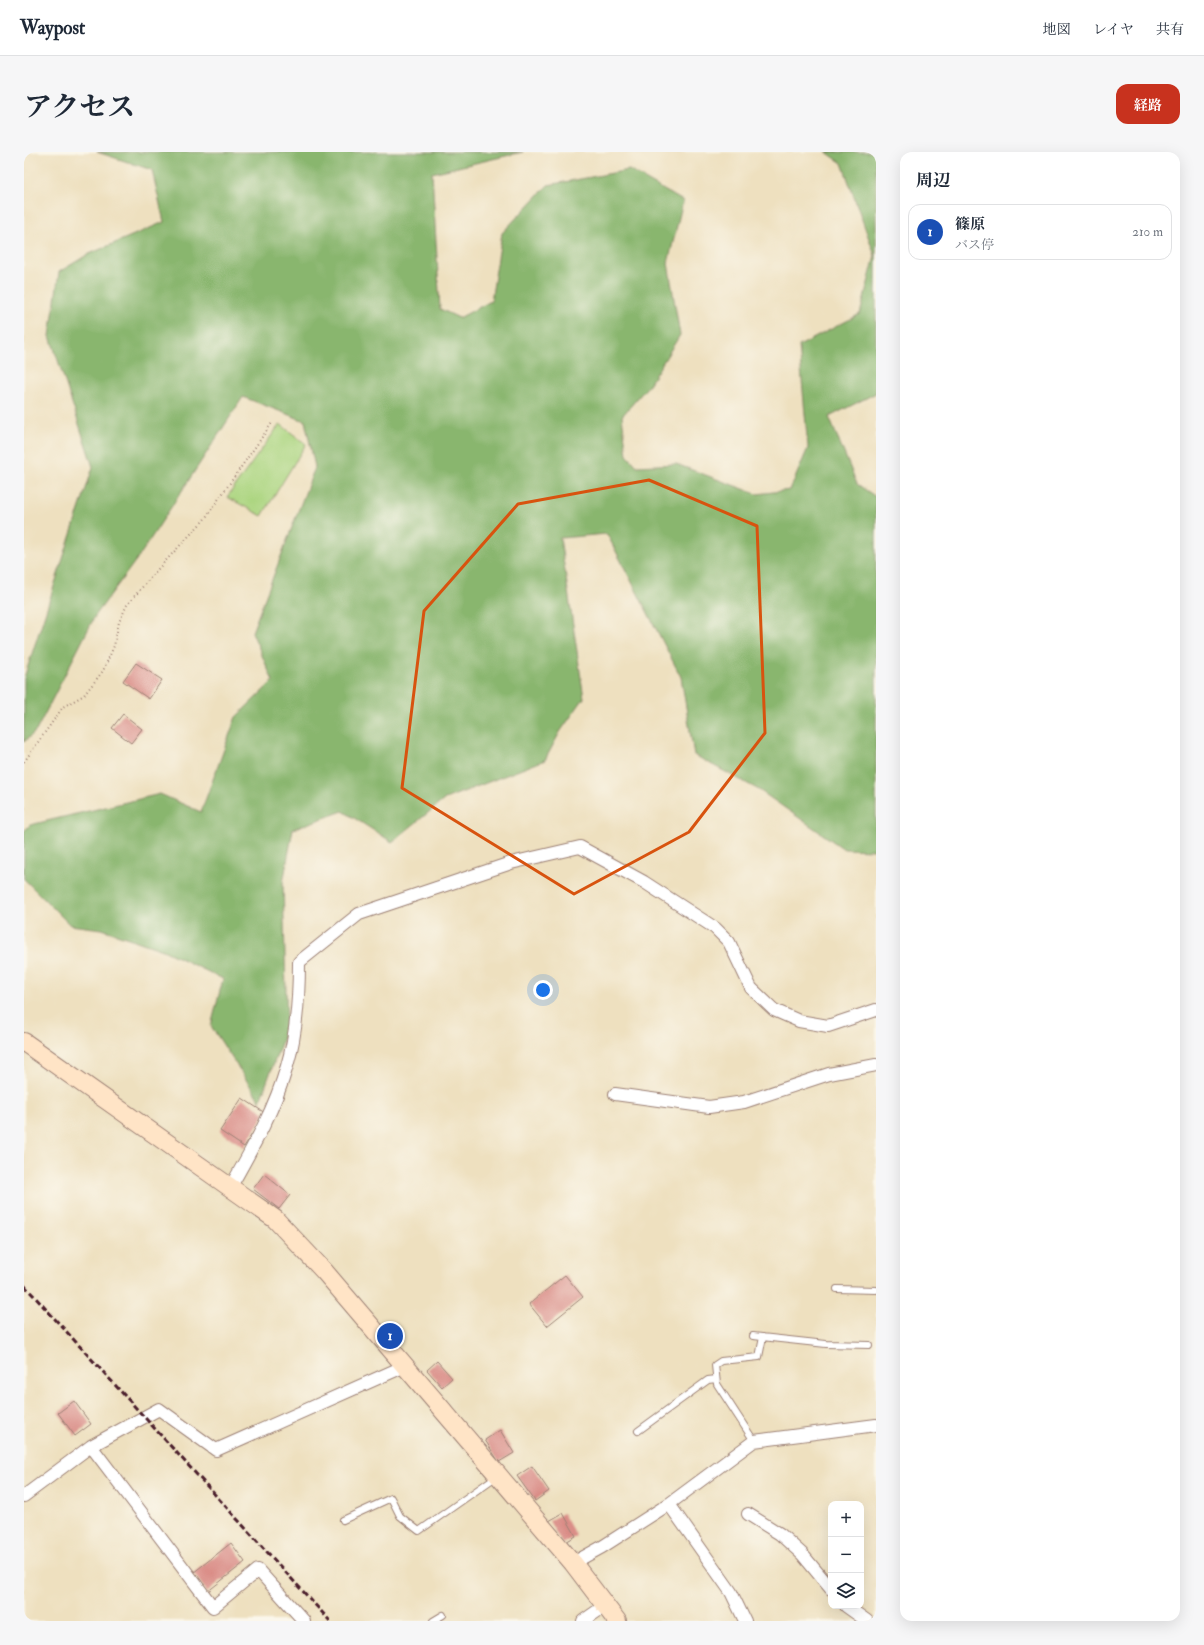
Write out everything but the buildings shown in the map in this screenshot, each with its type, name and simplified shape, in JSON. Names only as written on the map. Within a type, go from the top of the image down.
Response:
[{"type":"street","points":[[230,1188],[256,1141],[272,1107],[288,1065],[299,992],[299,962],[359,914],[510,863],[580,847],[644,882],[714,928],[729,942],[751,988],[774,1010],[799,1021],[828,1026],[876,1010]]},
{"type":"street","points":[[24,1042],[275,1219],[324,1271],[573,1563],[617,1621]]},
{"type":"street","points":[[615,1094],[709,1107],[744,1102],[829,1074],[876,1065]]},
{"type":"street","points":[[24,1496],[91,1446],[159,1409],[216,1450],[405,1366]]},
{"type":"street","points":[[573,1563],[602,1547],[669,1504],[754,1441],[876,1425]]},
{"type":"street","points":[[91,1446],[213,1607],[258,1570],[304,1621]]},
{"type":"street","points":[[669,1504],[731,1592],[745,1621]]},
{"type":"street","points":[[748,1514],[780,1534],[802,1554],[828,1585]]},
{"type":"street","points":[[583,1621],[606,1605]]},
{"type":"street","points":[[850,1609],[867,1621]]},
{"type":"lane","points":[[837,1289],[876,1290]]},
{"type":"lane","points":[[753,1336],[826,1344],[869,1345]]},
{"type":"lane","points":[[754,1441],[716,1379],[715,1365],[717,1362],[759,1357],[763,1337]]},
{"type":"lane","points":[[638,1431],[708,1380],[716,1379]]},
{"type":"lane","points":[[343,1520],[391,1498],[400,1516],[419,1531],[498,1476]]},
{"type":"lane","points":[[433,1621],[443,1615]]},
{"type":"path","points":[[24,762],[63,707],[84,695],[103,671],[114,646],[119,622],[126,605],[204,520],[272,423]]},
{"type":"highlighted area","points":[[649,480],[757,526],[765,733],[689,832],[574,894],[402,788],[424,611],[518,504]]},
{"type":"green space","points":[[97,152],[523,152],[432,173],[440,309],[459,318],[491,301],[502,233],[548,185],[629,170],[683,201],[668,263],[680,335],[648,386],[622,416],[627,455],[637,466],[676,464],[757,494],[790,490],[808,448],[799,346],[860,314],[875,256],[842,163],[826,152],[876,152],[876,393],[829,417],[857,484],[876,497],[876,850],[844,849],[759,790],[694,755],[681,677],[607,534],[560,538],[584,698],[560,732],[545,760],[445,799],[392,842],[343,811],[293,829],[283,883],[287,1027],[260,1101],[211,1026],[223,979],[163,950],[102,929],[70,925],[24,879],[24,831],[30,825],[160,794],[201,812],[236,717],[273,681],[252,632],[315,467],[305,421],[243,397],[142,552],[95,616],[36,731],[24,742],[24,678],[93,467],[50,336],[59,272],[87,255],[164,222],[152,170]]},
{"type":"green space","points":[[280,424],[306,444],[262,516],[227,497]]},
{"type":"railway","points":[[24,1285],[330,1621]]},
{"type":"place","name":"篠原","points":[[390,1336]]}]
